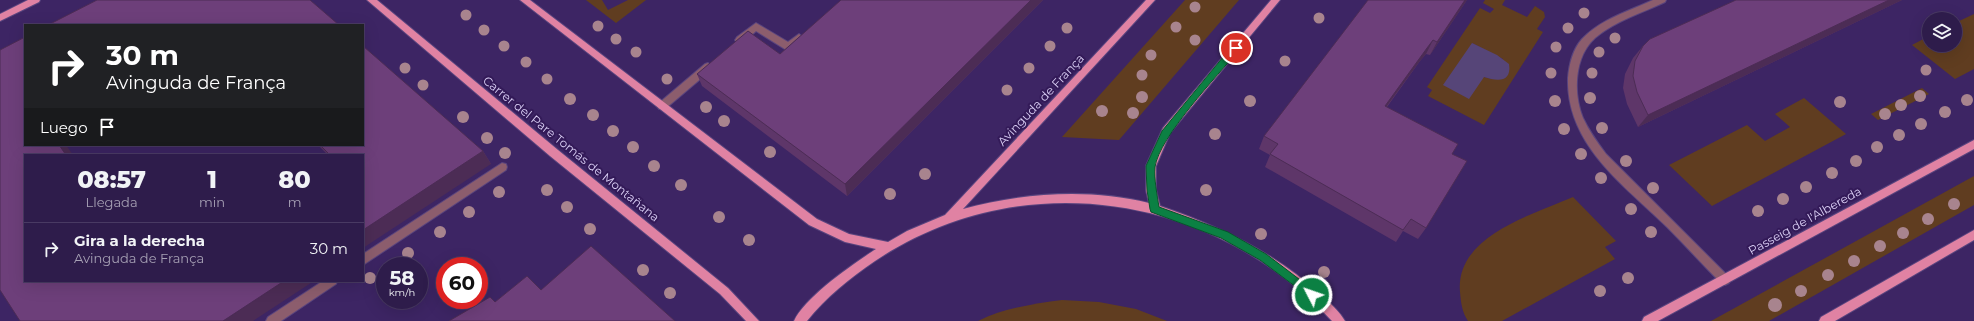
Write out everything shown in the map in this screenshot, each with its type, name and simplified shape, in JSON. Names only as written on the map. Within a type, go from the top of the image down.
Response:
[{"type":"main road","points":[[0,18],[36,0]]},
{"type":"main road","name":"Carrer del Pare Tomás de Montañana","points":[[371,0],[547,148],[724,291],[752,321]]},
{"type":"main road","points":[[524,0],[813,222],[849,239],[866,244],[887,246]]},
{"type":"main road","name":"Avinguda de França","points":[[949,217],[1151,0]]},
{"type":"main road","points":[[1155,209],[1151,190],[1151,166],[1166,131],[1276,0]]},
{"type":"main road","name":"Passeig de l'Albereda","points":[[1648,321],[1974,144]]},
{"type":"main road","points":[[800,321],[837,282],[887,246],[910,234],[949,217],[1001,203],[1040,198],[1101,199],[1155,209],[1224,235],[1263,257],[1303,286],[1338,321]]},
{"type":"main road","points":[[1825,321],[1974,235]]},
{"type":"street","points":[[1662,0],[1600,28],[1584,42],[1575,59],[1571,85],[1576,112],[1589,140],[1607,162],[1724,280]]},
{"type":"street","points":[[734,45],[756,26],[788,47],[806,31]]},
{"type":"street","points":[[662,106],[717,59]]},
{"type":"street","points":[[364,259],[502,167]]},
{"type":"street","points":[[272,321],[330,282]]},
{"type":"shaded area","points":[[586,0],[602,0],[608,10],[628,0],[646,0],[616,23]]},
{"type":"shaded area","points":[[1185,0],[1239,0],[1119,140],[1062,137]]},
{"type":"shaded area","points":[[1485,0],[1505,0],[1502,5],[1527,17],[1535,6],[1544,12],[1545,17],[1537,29],[1543,32],[1484,125],[1428,96],[1432,90],[1427,87],[1480,8],[1490,13],[1494,9],[1483,3]],"holes":[[[1472,43],[1503,59],[1492,79],[1484,77]]]},
{"type":"shaded area","points":[[1974,14],[1974,69],[1955,79],[1912,45],[1922,40],[1922,52],[1962,52],[1962,20]]},
{"type":"shaded area","points":[[1472,43],[1497,55],[1509,64],[1509,70],[1506,78],[1498,80],[1484,77],[1469,99],[1443,85]]},
{"type":"shaded area","points":[[1922,88],[1929,94],[1878,120],[1871,114]]},
{"type":"shaded area","points":[[1804,98],[1846,134],[1712,206],[1669,165],[1747,125],[1765,141],[1790,127],[1775,114]]},
{"type":"shaded area","points":[[1974,176],[1974,205],[1769,321],[1711,321]]},
{"type":"shaded area","points":[[1573,197],[1616,241],[1605,247],[1615,259],[1502,321],[1468,321],[1461,304],[1460,292],[1462,273],[1470,256],[1483,242],[1499,230],[1518,220]]},
{"type":"shaded area","points":[[1062,300],[1099,302],[1136,309],[1167,321],[978,321],[1008,310]]},
{"type":"building","points":[[97,0],[310,0],[338,24],[50,24]]},
{"type":"building","points":[[841,0],[1031,0],[845,184],[697,74],[748,31],[780,54]]},
{"type":"building","points":[[1368,0],[1465,0],[1437,42],[1433,40],[1385,106],[1458,144],[1452,154],[1467,161],[1426,228],[1411,219],[1403,230],[1270,154],[1278,144],[1264,136]]},
{"type":"building","points":[[1736,0],[1889,0],[1648,115],[1637,92],[1633,76],[1635,61],[1643,46],[1650,39]]},
{"type":"building","points":[[24,38],[24,146],[60,146],[65,154],[24,154],[24,282],[282,282],[223,321],[20,321],[0,290],[0,50]]},
{"type":"building","points":[[364,47],[483,151],[364,229],[364,154],[329,154],[321,146],[364,146]]},
{"type":"building","points":[[591,246],[675,321],[449,321],[470,309],[488,309],[488,298],[490,297],[495,302],[527,276],[541,290]]},
{"type":"route","points":[[1236,48],[1166,131],[1151,166],[1151,190],[1155,209],[1224,235],[1263,257],[1303,286],[1312,295]]}]
